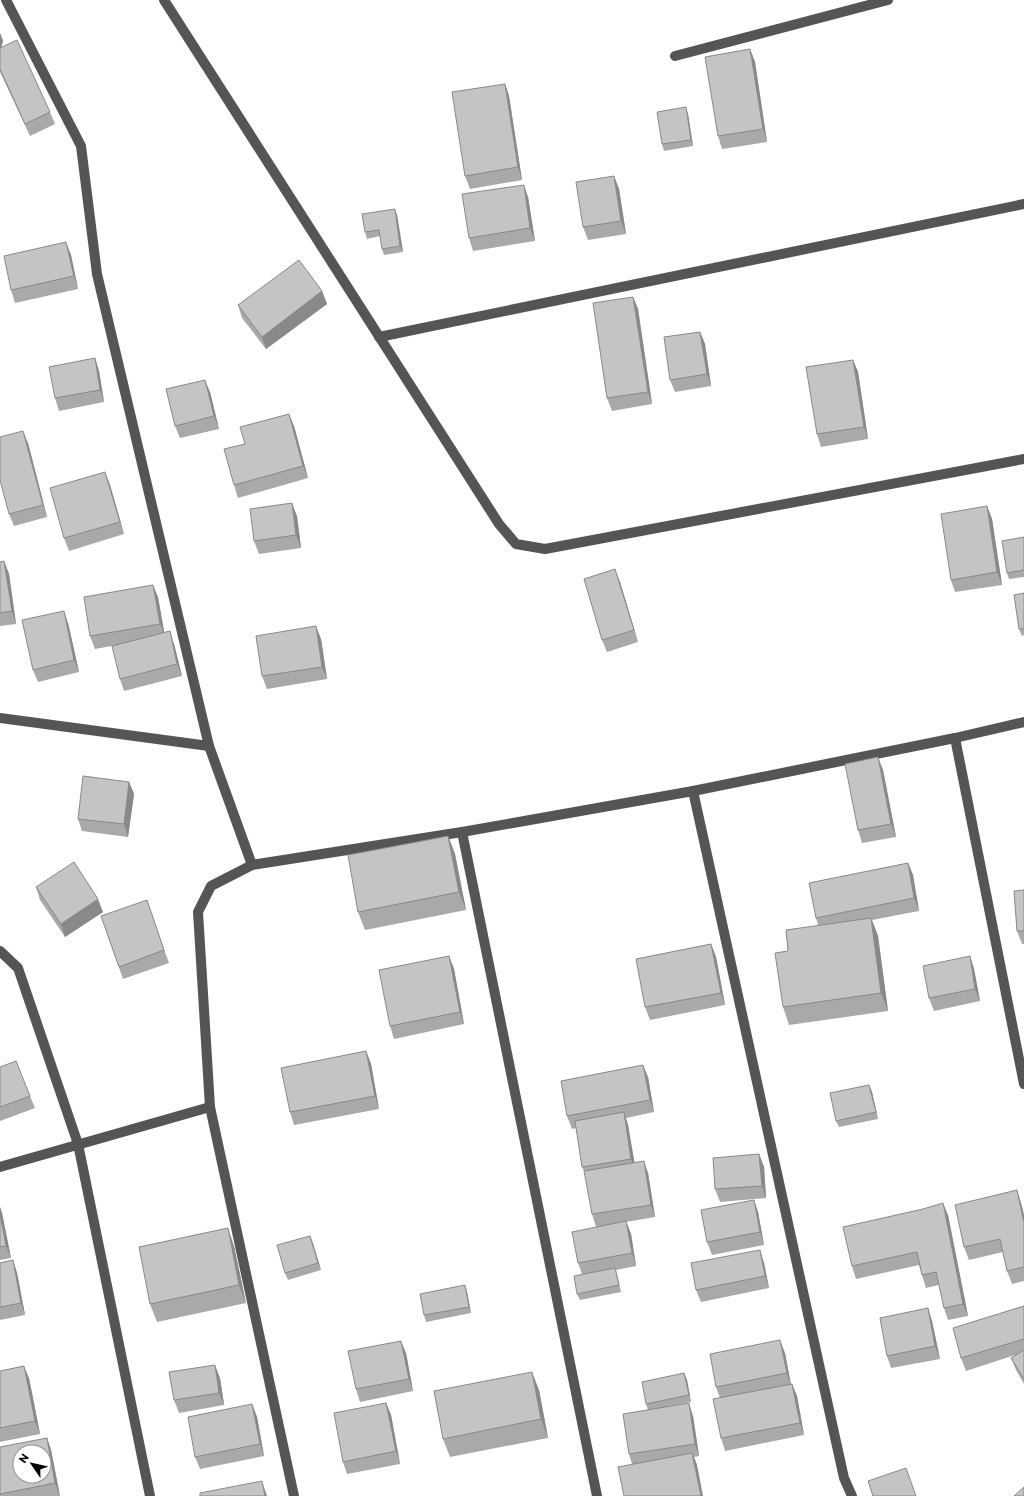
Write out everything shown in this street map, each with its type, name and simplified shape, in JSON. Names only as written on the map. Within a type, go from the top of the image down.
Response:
[{"type":"street","points":[[6,0],[81,146],[97,274],[209,746],[252,865]]},
{"type":"street","points":[[164,0],[499,524],[516,544],[545,549],[1024,459]]},
{"type":"street","points":[[675,56],[888,0]]},
{"type":"street","points":[[379,337],[1024,204]]},
{"type":"street","points":[[0,718],[209,746]]},
{"type":"street","points":[[294,1496],[210,1107],[198,912],[211,886],[252,865],[462,832],[693,791],[955,738],[1024,722]]},
{"type":"street","points":[[955,738],[1024,1084]]},
{"type":"street","points":[[693,791],[842,1470],[852,1496]]},
{"type":"street","points":[[462,832],[597,1496]]},
{"type":"street","points":[[0,950],[18,968],[78,1144],[150,1496]]},
{"type":"street","points":[[0,1167],[210,1107]]},
{"type":"building","points":[[17,40],[50,112],[25,124],[0,69],[0,48]]},
{"type":"building","points":[[750,49],[763,129],[718,136],[705,57]]},
{"type":"building","points":[[505,84],[518,167],[465,176],[452,92]]},
{"type":"building","points":[[686,107],[691,140],[662,144],[657,112]]},
{"type":"building","points":[[614,176],[621,221],[583,227],[576,182]]},
{"type":"building","points":[[524,185],[530,228],[469,238],[462,194]]},
{"type":"building","points":[[395,209],[400,246],[382,249],[379,230],[365,232],[362,214]]},
{"type":"building","points":[[66,242],[74,276],[11,290],[4,256]]},
{"type":"building","points":[[299,260],[322,291],[262,337],[238,305]]},
{"type":"building","points":[[633,297],[648,392],[607,398],[593,303]]},
{"type":"building","points":[[700,332],[707,374],[670,380],[664,337]]},
{"type":"building","points":[[95,358],[100,390],[55,398],[49,367]]},
{"type":"building","points":[[853,360],[864,427],[817,434],[806,367]]},
{"type":"building","points":[[205,380],[214,416],[175,426],[166,389]]},
{"type":"building","points":[[289,414],[303,466],[234,485],[224,449],[245,444],[240,427]]},
{"type":"building","points":[[23,431],[43,505],[9,514],[0,480],[0,437]]},
{"type":"building","points":[[105,472],[120,522],[64,538],[50,488]]},
{"type":"building","points":[[292,503],[296,535],[254,541],[250,509]]},
{"type":"building","points":[[987,506],[997,572],[951,580],[941,514]]},
{"type":"building","points":[[1024,537],[1024,570],[1007,573],[1002,541]]},
{"type":"building","points":[[4,561],[12,611],[0,613],[0,562]]},
{"type":"building","points":[[615,569],[634,630],[602,640],[584,579]]},
{"type":"building","points":[[153,585],[160,624],[90,636],[84,597]]},
{"type":"building","points":[[1024,593],[1024,629],[1019,629],[1014,595]]},
{"type":"building","points":[[64,611],[74,660],[33,670],[22,620]]},
{"type":"building","points":[[316,626],[322,667],[262,676],[256,636]]},
{"type":"building","points":[[170,631],[177,664],[120,679],[112,646]]},
{"type":"building","points":[[878,757],[891,824],[858,830],[845,764]]},
{"type":"building","points":[[83,776],[129,782],[124,824],[78,819]]},
{"type":"building","points":[[448,836],[459,892],[358,912],[348,855]]},
{"type":"building","points":[[74,862],[98,899],[61,924],[36,887]]},
{"type":"building","points":[[908,863],[914,898],[816,918],[809,883]]},
{"type":"building","points":[[1024,890],[1024,931],[1017,931],[1014,891]]},
{"type":"building","points":[[147,900],[164,950],[119,967],[101,916]]},
{"type":"building","points":[[871,918],[881,993],[783,1007],[775,953],[788,951],[786,930]]},
{"type":"building","points":[[711,944],[721,993],[645,1007],[636,959]]},
{"type":"building","points":[[449,956],[460,1012],[390,1026],[379,970]]},
{"type":"building","points":[[970,956],[975,989],[929,998],[923,966]]},
{"type":"building","points":[[366,1051],[375,1096],[290,1112],[281,1068]]},
{"type":"building","points":[[16,1061],[30,1096],[0,1107],[0,1067]]},
{"type":"building","points":[[643,1065],[650,1100],[567,1116],[561,1081]]},
{"type":"building","points":[[869,1085],[876,1112],[836,1121],[830,1093]]},
{"type":"building","points":[[624,1112],[631,1159],[582,1167],[575,1121]]},
{"type":"building","points":[[759,1154],[762,1186],[715,1189],[713,1158]]},
{"type":"building","points":[[644,1161],[651,1205],[592,1214],[584,1171]]},
{"type":"building","points":[[1017,1190],[1024,1223],[1024,1267],[1007,1271],[1000,1239],[964,1247],[955,1205]]},
{"type":"building","points":[[754,1200],[760,1232],[707,1242],[701,1210]]},
{"type":"building","points":[[943,1203],[963,1304],[944,1308],[936,1272],[922,1275],[917,1252],[852,1266],[843,1227]]},
{"type":"building","points":[[0,1213],[6,1246],[0,1247]]},
{"type":"building","points":[[626,1221],[632,1253],[578,1263],[572,1232]]},
{"type":"building","points":[[228,1228],[239,1285],[150,1304],[139,1247]]},
{"type":"building","points":[[310,1236],[318,1263],[285,1273],[277,1245]]},
{"type":"building","points":[[760,1250],[765,1276],[696,1290],[691,1263]]},
{"type":"building","points":[[13,1260],[21,1303],[0,1307],[0,1263]]},
{"type":"building","points":[[615,1268],[619,1285],[577,1294],[574,1276]]},
{"type":"building","points":[[465,1285],[469,1307],[424,1315],[420,1294]]},
{"type":"building","points":[[1024,1306],[1024,1339],[961,1358],[953,1328]]},
{"type":"building","points":[[928,1308],[935,1346],[887,1356],[880,1318]]},
{"type":"building","points":[[780,1340],[787,1373],[716,1387],[710,1354]]},
{"type":"building","points":[[401,1341],[409,1379],[356,1389],[348,1351]]},
{"type":"building","points":[[1024,1350],[1024,1379],[1011,1358]]},
{"type":"building","points":[[215,1365],[219,1393],[174,1400],[169,1372]]},
{"type":"building","points":[[24,1366],[35,1421],[0,1428],[0,1371]]},
{"type":"building","points":[[532,1372],[541,1419],[443,1439],[434,1391]]},
{"type":"building","points":[[684,1373],[689,1395],[646,1404],[642,1382]]},
{"type":"building","points":[[792,1384],[800,1423],[721,1438],[713,1399]]},
{"type":"building","points":[[386,1403],[396,1451],[343,1462],[334,1413]]},
{"type":"building","points":[[689,1403],[695,1444],[629,1454],[623,1414]]},
{"type":"building","points":[[252,1404],[260,1444],[195,1457],[188,1417]]},
{"type":"building","points":[[47,1438],[48,1444],[16,1444]]},
{"type":"building","points":[[12,1445],[12,1484],[50,1484],[0,1494],[0,1447]]},
{"type":"building","points":[[692,1453],[701,1496],[624,1496],[618,1467]]},
{"type":"building","points":[[52,1466],[55,1483],[52,1484]]},
{"type":"building","points":[[906,1468],[916,1496],[873,1496],[868,1481]]},
{"type":"building","points":[[262,1481],[265,1496],[200,1496],[200,1493]]},
{"type":"building","points":[[1024,1487],[1024,1496],[1014,1496]]}]
